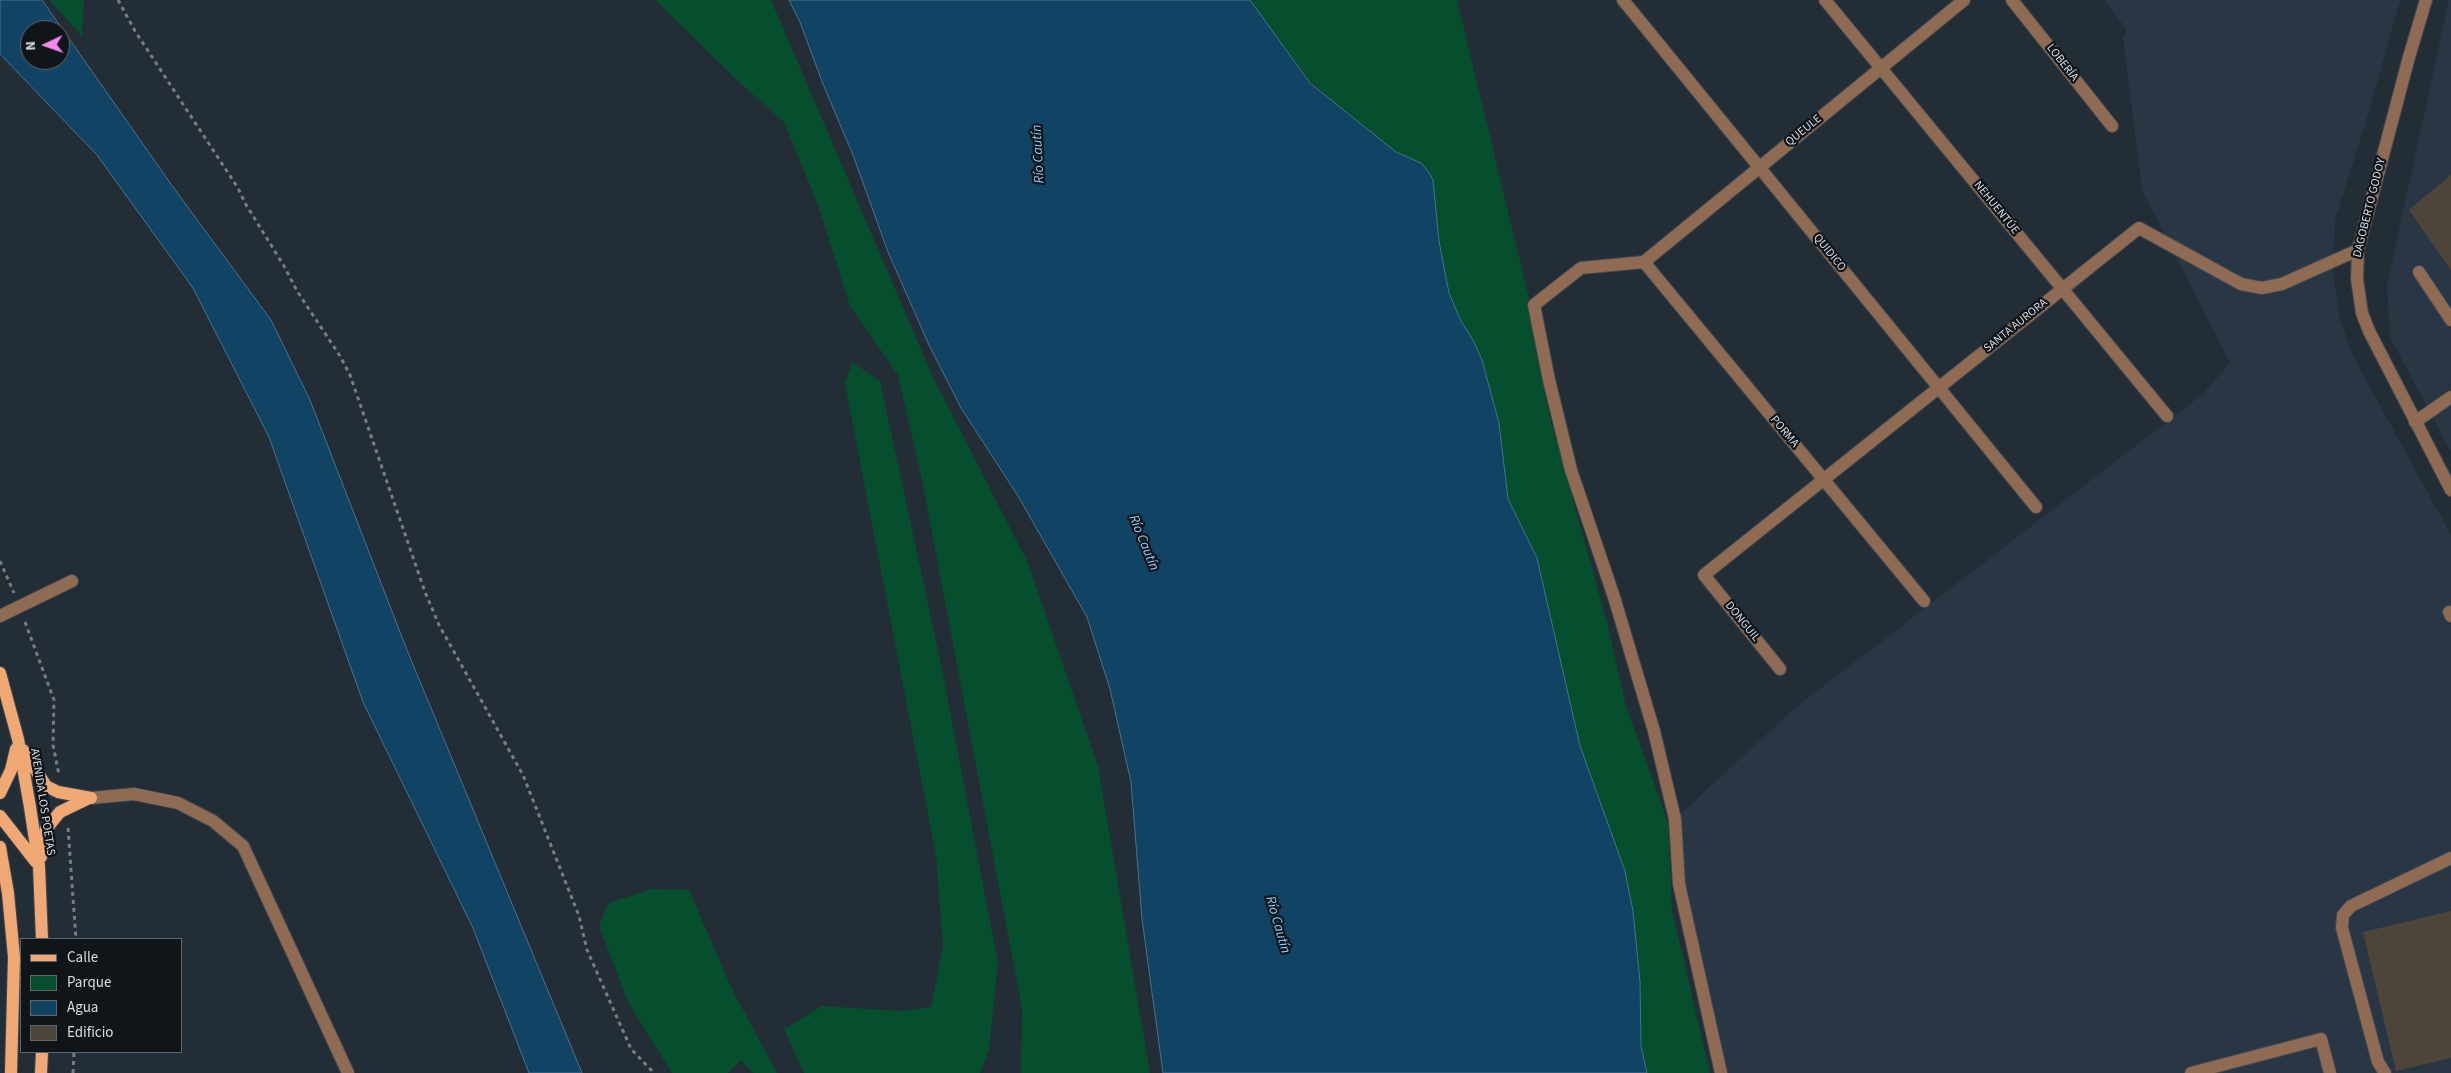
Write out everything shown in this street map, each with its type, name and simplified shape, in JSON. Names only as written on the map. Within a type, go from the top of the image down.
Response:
[{"type":"main road","name":"AVENIDA LOS POETAS","points":[[0,672],[18,739],[39,866],[42,938]]},
{"type":"main road","points":[[18,739],[33,769],[46,786],[63,793],[91,798]]},
{"type":"main road","points":[[0,793],[12,770],[18,739]]},
{"type":"main road","points":[[39,866],[46,829],[60,812],[91,798]]},
{"type":"main road","points":[[0,816],[39,866]]},
{"type":"main road","points":[[0,847],[8,893],[14,957],[11,1073]]},
{"type":"main road","points":[[41,1073],[42,1053]]},
{"type":"street","name":"QUIDICO","points":[[1623,0],[2036,507]]},
{"type":"street","name":"NEHUENTÚE","points":[[1825,0],[2166,416]]},
{"type":"street","name":"QUEULE","points":[[1644,262],[1964,0]]},
{"type":"street","name":"LOBERÍA","points":[[2012,0],[2112,126]]},
{"type":"street","name":"DAGOBERTO GODOY","points":[[2426,0],[2358,250],[2357,279],[2362,313],[2382,361],[2451,490]]},
{"type":"street","name":"SANTA AURORA","points":[[1704,575],[2139,228],[2241,284],[2262,288],[2282,284],[2358,250]]},
{"type":"street","name":"PORMA","points":[[1644,262],[1924,601]]},
{"type":"street","points":[[1644,262],[1581,268],[1534,305],[1549,380],[1571,470],[1649,713],[1676,819],[1679,884],[1721,1073]]},
{"type":"street","points":[[2419,272],[2451,320]]},
{"type":"street","points":[[2415,422],[2451,397]]},
{"type":"street","name":"DONGUIL","points":[[1704,575],[1780,669]]},
{"type":"street","points":[[0,616],[72,581]]},
{"type":"street","points":[[91,798],[134,794],[178,803],[213,821],[244,846],[348,1073]]},
{"type":"street","points":[[2385,1073],[2378,1062],[2342,928],[2343,915],[2351,906],[2451,858]]},
{"type":"street","points":[[2191,1073],[2321,1039],[2330,1073]]},
{"type":"path","points":[[118,0],[135,31],[238,188],[245,204],[284,266],[296,291],[346,368],[425,592],[439,625],[523,775],[579,916],[587,950],[631,1049],[654,1073]]},
{"type":"path","points":[[0,561],[54,700],[53,745],[63,793]]},
{"type":"path","points":[[65,809],[70,846],[76,938]]},
{"type":"path","points":[[73,1073],[74,1053]]},
{"type":"shaded area","points":[[2104,0],[2400,0],[2370,108],[2335,220],[2333,274],[2340,320],[2354,358],[2451,535],[2451,1073],[1721,1073],[1679,884],[1675,819],[1795,708],[2203,394],[2230,363],[2142,190],[2123,37],[2127,30]]},
{"type":"shaded area","points":[[2449,0],[2451,0],[2451,452],[2390,337],[2387,285]]},
{"type":"green space","points":[[49,0],[84,0],[82,36],[70,23],[70,20],[67,20]]},
{"type":"green space","points":[[655,0],[771,0],[933,377],[1028,563],[1098,766],[1150,1073],[1021,1073],[1022,1009],[922,480],[898,375],[850,306],[818,205],[784,122],[741,84]]},
{"type":"green space","points":[[1250,0],[1457,0],[1528,294],[1534,342],[1549,414],[1608,626],[1626,706],[1668,822],[1672,910],[1710,1073],[1647,1073],[1641,1047],[1640,982],[1633,911],[1625,871],[1580,747],[1537,558],[1508,499],[1499,423],[1482,360],[1473,340],[1461,321],[1449,293],[1439,241],[1433,180],[1421,163],[1396,152],[1310,82]]},
{"type":"green space","points":[[852,362],[880,381],[941,664],[998,963],[989,1049],[980,1073],[804,1073],[784,1029],[822,1006],[901,1011],[931,1007],[943,946],[936,856],[845,384]]},
{"type":"green space","points":[[651,889],[689,890],[732,989],[777,1073],[753,1073],[741,1060],[728,1073],[672,1073],[628,1002],[599,926],[608,903]]},
{"type":"water","points":[[0,0],[42,0],[56,20],[20,20],[20,70],[70,70],[70,40],[173,187],[271,320],[310,400],[407,650],[582,1073],[529,1073],[473,928],[363,702],[269,437],[193,288],[97,155],[0,54]]},
{"type":"water","name":"Río Cautín","points":[[789,0],[1250,0],[1310,83],[1396,152],[1421,163],[1428,171],[1433,180],[1439,241],[1449,293],[1461,321],[1473,340],[1482,360],[1499,423],[1508,499],[1537,558],[1580,746],[1625,871],[1633,911],[1640,982],[1641,1046],[1647,1073],[1163,1073],[1142,919],[1131,782],[1110,689],[1087,617],[1018,496],[961,408],[929,345],[888,252],[853,155],[823,84],[800,22]]},
{"type":"building","points":[[2451,175],[2451,270],[2409,210]]},
{"type":"building","points":[[2451,911],[2451,1058],[2396,1071],[2363,932]]}]
